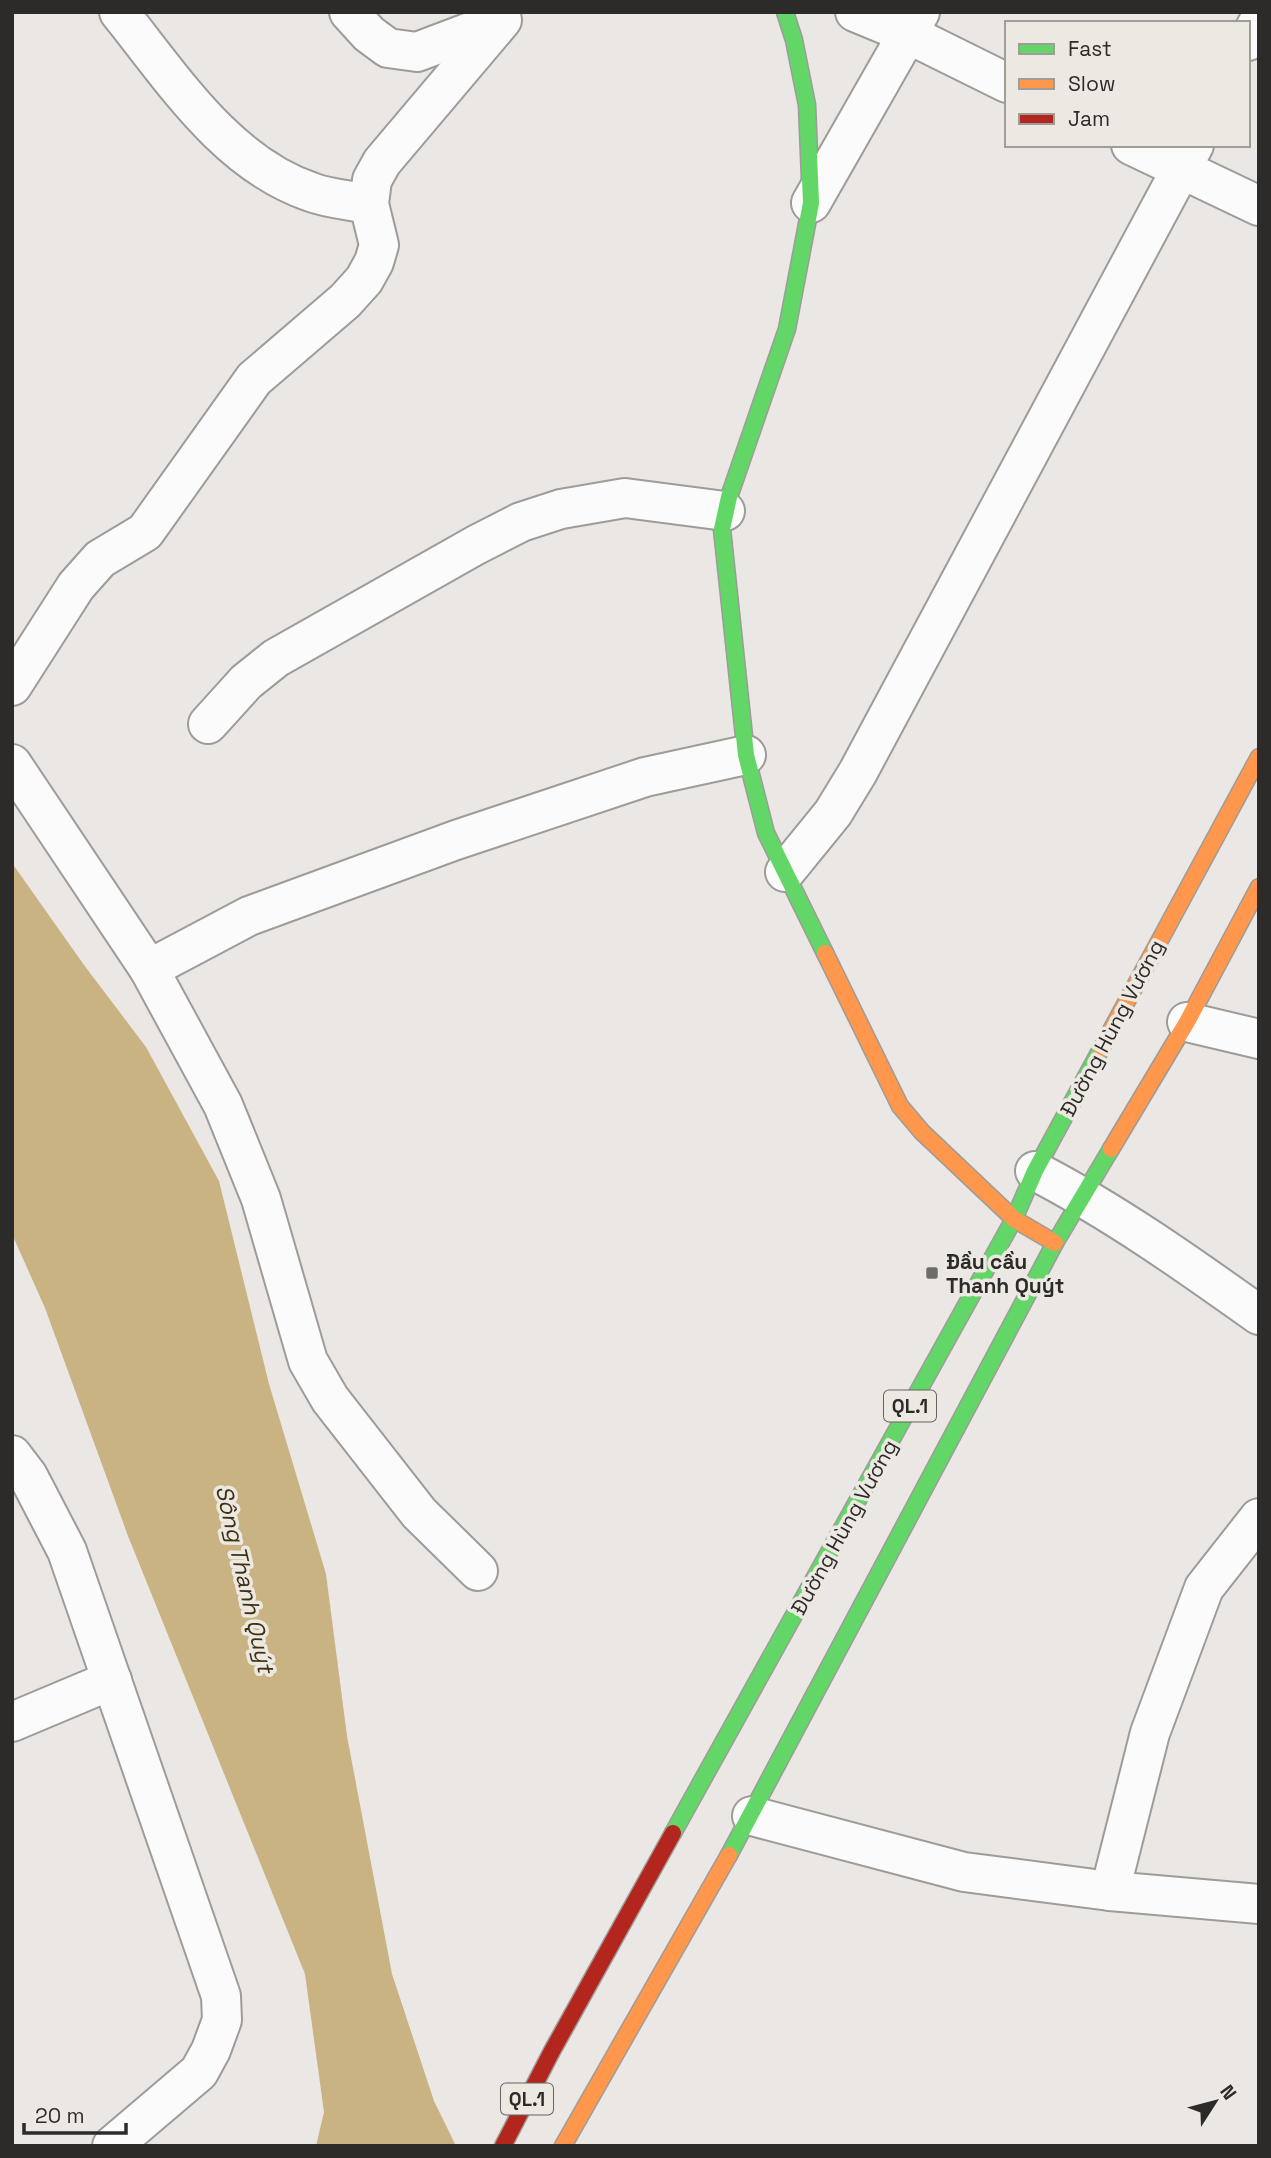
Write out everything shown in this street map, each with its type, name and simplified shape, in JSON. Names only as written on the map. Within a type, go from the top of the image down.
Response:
[{"type":"main road","points":[[785,12],[794,40],[807,105],[811,203],[787,329],[725,511],[722,529],[746,755],[766,833],[900,1106],[922,1132],[1014,1219],[1055,1243]]},
{"type":"main road","name":"Đường Hùng Vương","points":[[503,2146],[552,2051],[1014,1219],[1035,1171],[1259,757]]},
{"type":"main road","name":"QL.1","points":[[563,2146],[600,2077],[752,1816],[1055,1243],[1187,1022],[1259,887]]},
{"type":"street","points":[[119,12],[204,118],[272,174],[312,193],[369,204]]},
{"type":"street","points":[[349,12],[369,34],[388,48],[417,52],[513,16]]},
{"type":"street","points":[[855,12],[914,23],[1005,82]]},
{"type":"street","points":[[12,686],[76,586],[100,559],[145,532],[254,379],[345,301],[364,280],[374,262],[379,245],[369,204],[372,180],[382,162],[513,16]]},
{"type":"street","points":[[1250,37],[1259,21]]},
{"type":"street","points":[[811,203],[914,23]]},
{"type":"street","points":[[1140,147],[1188,158],[1259,206]]},
{"type":"street","points":[[785,872],[833,813],[858,772],[1188,158]]},
{"type":"street","points":[[208,724],[246,682],[276,658],[476,545],[531,518],[561,509],[625,498],[725,511]]},
{"type":"street","points":[[149,969],[249,916],[456,840],[645,777],[746,755]]},
{"type":"street","points":[[12,764],[149,969],[223,1105],[257,1188],[308,1361],[330,1399],[419,1513],[478,1571]]},
{"type":"street","points":[[1187,1022],[1259,1039]]},
{"type":"street","points":[[1035,1171],[1082,1196],[1183,1261],[1259,1315]]},
{"type":"street","points":[[12,1455],[28,1476],[67,1551],[221,1996],[222,2020],[199,2072],[112,2146]]},
{"type":"street","points":[[1110,1891],[1150,1734],[1204,1588],[1259,1518]]},
{"type":"street","points":[[12,1722],[111,1680]]},
{"type":"street","points":[[752,1816],[964,1872],[1110,1891],[1259,1904]]},
{"type":"water","name":"Sông Thanh Quýt","points":[[12,863],[146,1047],[219,1181],[269,1384],[326,1574],[347,1736],[392,1974],[434,2101],[456,2146],[316,2146],[324,2112],[305,1974],[128,1536],[45,1308],[12,1234]]},
{"type":"traffic: fast","points":[[785,12],[794,40],[807,105],[811,203],[787,329],[729,497],[722,529],[746,755],[766,833],[825,953]]},
{"type":"traffic: fast","points":[[673,1833],[1014,1219],[1035,1171],[1101,1049]]},
{"type":"traffic: fast","points":[[729,1855],[1055,1243],[1111,1149]]},
{"type":"traffic: slow","points":[[1101,1049],[1259,757]]},
{"type":"traffic: slow","points":[[1111,1149],[1187,1022],[1259,887]]},
{"type":"traffic: slow","points":[[825,953],[900,1106],[922,1132],[1014,1219],[1055,1243]]},
{"type":"traffic: slow","points":[[563,2146],[729,1855]]},
{"type":"traffic: jam","points":[[503,2146],[552,2051],[673,1833]]},
{"type":"place","name":"Đầu cầu Thanh Quýt","points":[[932,1273]]}]
